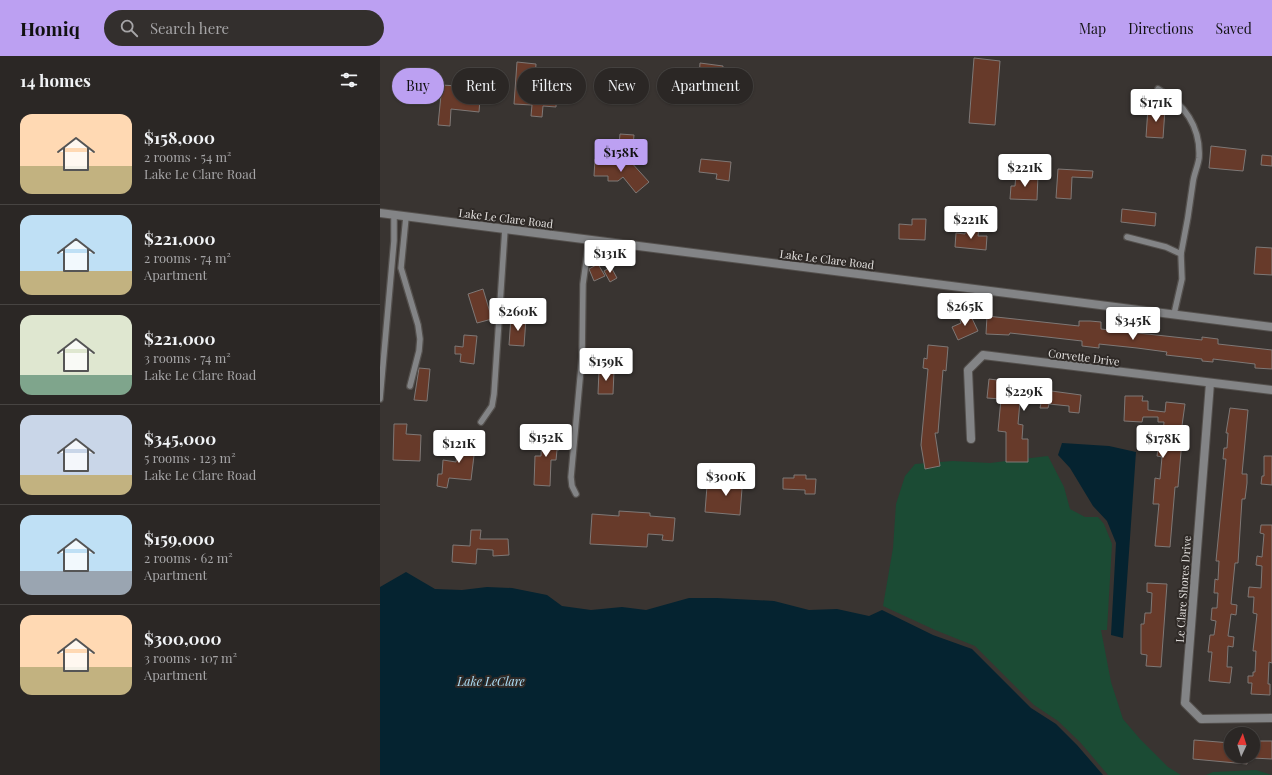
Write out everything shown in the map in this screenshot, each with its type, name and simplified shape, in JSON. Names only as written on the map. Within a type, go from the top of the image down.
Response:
[{"type":"street","name":"Lake Le Clare Road","points":[[380,213],[1272,326]]},
{"type":"street","name":"Corvette Drive","points":[[971,439],[968,370],[983,355],[1272,390]]},
{"type":"street","name":"Le Clare Shores Drive","points":[[1210,383],[1185,703],[1201,719],[1272,718]]},
{"type":"lane","points":[[1158,89],[1170,96],[1187,113],[1194,126],[1199,159],[1194,178],[1181,254],[1182,279],[1174,314]]},
{"type":"lane","points":[[380,399],[394,241],[394,215]]},
{"type":"lane","points":[[406,217],[401,268],[418,326],[420,339],[419,351],[410,386]]},
{"type":"lane","points":[[481,422],[492,406],[494,394],[505,229]]},
{"type":"lane","points":[[1127,237],[1166,247],[1181,254]]},
{"type":"lane","points":[[576,494],[572,486],[571,477],[582,357],[584,284],[589,240]]},
{"type":"green space","points":[[1048,456],[1064,487],[1070,509],[1085,517],[1098,517],[1104,524],[1112,544],[1107,630],[1101,630],[1111,682],[1123,719],[1140,739],[1168,767],[1181,775],[1108,775],[1080,742],[1058,721],[1034,705],[975,646],[935,630],[883,606],[893,548],[896,504],[905,476],[915,464],[953,461],[990,463]]},
{"type":"green space","points":[[1256,770],[1272,775],[1206,775],[1213,772]]},
{"type":"water","points":[[1062,443],[1109,446],[1136,452],[1123,638],[1111,635],[1116,543],[1107,521],[1093,506],[1070,468],[1058,455]]},
{"type":"water","name":"Lake LeClare","points":[[406,572],[435,589],[462,590],[487,587],[512,588],[547,595],[562,606],[591,610],[622,607],[646,610],[689,598],[717,598],[774,601],[809,610],[837,609],[869,616],[882,610],[933,635],[972,649],[1031,708],[1056,724],[1077,745],[1103,775],[380,775],[380,587]]},
{"type":"building","points":[[974,58],[1000,61],[995,125],[969,123]]},
{"type":"building","points":[[517,62],[536,64],[536,68],[517,68],[517,104],[556,104],[556,107],[543,106],[542,117],[531,116],[532,105],[514,104]]},
{"type":"building","points":[[700,63],[723,66],[723,68],[700,68]]},
{"type":"building","points":[[444,85],[452,86],[452,104],[480,104],[479,112],[451,109],[450,126],[438,125],[440,104],[444,104]]},
{"type":"building","points":[[1148,108],[1165,109],[1163,138],[1146,137]]},
{"type":"building","points":[[620,134],[634,135],[633,146],[619,145]]},
{"type":"building","points":[[1211,146],[1246,150],[1243,171],[1209,168]]},
{"type":"building","points":[[1262,155],[1272,156],[1272,166],[1261,165]]},
{"type":"building","points":[[595,159],[630,161],[649,182],[636,193],[623,177],[618,181],[608,181],[608,176],[594,176]]},
{"type":"building","points":[[701,159],[731,162],[729,181],[716,179],[717,174],[699,172]]},
{"type":"building","points":[[1058,169],[1093,171],[1092,178],[1072,177],[1071,199],[1056,198]]},
{"type":"building","points":[[1016,174],[1038,175],[1037,200],[1010,199],[1011,186],[1015,186]]},
{"type":"building","points":[[1122,209],[1156,213],[1155,226],[1121,222]]},
{"type":"building","points":[[912,219],[926,219],[925,240],[899,239],[899,224],[912,225]]},
{"type":"building","points":[[966,227],[979,228],[978,236],[987,236],[986,250],[955,247],[956,233],[965,234]]},
{"type":"building","points":[[1256,247],[1272,248],[1272,275],[1254,274]]},
{"type":"building","points":[[598,264],[605,276],[594,281],[589,269]]},
{"type":"building","points":[[611,267],[617,278],[610,282],[604,271]]},
{"type":"building","points":[[483,289],[492,319],[477,323],[468,294]]},
{"type":"building","points":[[969,312],[978,331],[958,340],[952,327],[961,323],[959,317]]},
{"type":"building","points":[[987,316],[1079,326],[1079,321],[1101,322],[1101,329],[1202,340],[1202,337],[1218,339],[1218,344],[1272,350],[1272,369],[1255,368],[1255,364],[1213,359],[1213,362],[1202,361],[1202,359],[1166,355],[1167,352],[1137,348],[1099,344],[1099,348],[1082,346],[1082,341],[1010,333],[1009,335],[986,334]]},
{"type":"building","points":[[511,317],[526,318],[524,346],[509,345]]},
{"type":"building","points":[[464,335],[477,336],[474,364],[460,362],[461,354],[455,354],[455,346],[463,347]]},
{"type":"building","points":[[928,345],[948,347],[946,371],[943,370],[938,433],[935,433],[940,466],[925,469],[921,445],[928,369],[923,368],[924,358],[927,359]]},
{"type":"building","points":[[419,368],[430,369],[427,401],[414,400]]},
{"type":"building","points":[[599,370],[614,371],[613,394],[598,394]]},
{"type":"building","points":[[989,379],[1014,382],[1014,386],[1033,388],[1033,383],[1044,384],[1044,390],[1081,395],[1079,413],[1069,412],[1069,406],[1049,404],[1048,408],[1040,408],[1041,403],[1020,401],[1018,424],[1023,425],[1022,439],[1028,439],[1028,462],[1006,462],[1006,432],[998,431],[1001,399],[987,398]]},
{"type":"building","points":[[1125,396],[1143,396],[1142,401],[1148,401],[1148,410],[1165,412],[1166,402],[1185,404],[1180,440],[1182,440],[1178,487],[1175,487],[1170,547],[1155,546],[1159,504],[1153,504],[1155,478],[1160,479],[1162,457],[1157,456],[1158,448],[1162,448],[1164,422],[1158,422],[1158,417],[1143,417],[1142,422],[1124,421]]},
{"type":"building","points":[[1230,408],[1248,410],[1242,474],[1247,474],[1247,483],[1245,499],[1242,499],[1238,563],[1235,563],[1231,604],[1237,605],[1236,615],[1231,614],[1228,636],[1234,637],[1233,647],[1228,646],[1227,667],[1232,667],[1230,683],[1209,681],[1212,652],[1208,652],[1210,635],[1214,635],[1216,621],[1211,620],[1212,608],[1217,608],[1218,593],[1214,593],[1215,579],[1218,580],[1219,561],[1216,561],[1226,459],[1223,459],[1224,448],[1227,448],[1228,433],[1226,433]]},
{"type":"building","points":[[394,424],[407,424],[406,434],[421,435],[420,461],[393,460]]},
{"type":"building","points":[[542,432],[560,433],[559,450],[557,450],[556,460],[551,460],[550,486],[534,485],[535,456],[541,456]]},
{"type":"building","points":[[460,437],[476,439],[471,480],[449,478],[447,488],[437,486],[438,474],[442,474],[443,460],[456,462]]},
{"type":"building","points":[[1264,456],[1272,456],[1272,485],[1261,484],[1262,476],[1264,476]]},
{"type":"building","points":[[731,474],[743,475],[740,515],[705,512],[707,486],[729,488]]},
{"type":"building","points":[[794,475],[806,475],[806,479],[816,479],[815,494],[805,494],[805,490],[783,489],[783,478],[794,478]]},
{"type":"building","points":[[619,511],[650,513],[650,516],[675,518],[673,541],[662,540],[663,535],[648,534],[647,547],[590,544],[592,514],[619,516]]},
{"type":"building","points":[[1261,525],[1272,525],[1272,663],[1269,662],[1268,684],[1270,684],[1270,695],[1251,694],[1252,683],[1248,683],[1248,676],[1253,676],[1253,672],[1255,672],[1256,651],[1253,651],[1257,614],[1253,613],[1254,597],[1248,597],[1249,587],[1261,588],[1262,566],[1256,565],[1257,556],[1262,557],[1264,534],[1260,533]]},
{"type":"building","points":[[471,530],[481,530],[480,539],[508,539],[509,555],[493,556],[493,550],[477,549],[476,564],[452,562],[453,545],[470,546]]},
{"type":"building","points":[[1147,583],[1167,584],[1161,667],[1146,666],[1147,655],[1141,654],[1141,624],[1144,624],[1145,613],[1151,613],[1152,593],[1147,592]]},
{"type":"building","points":[[1194,740],[1224,742],[1224,762],[1193,759]]},
{"type":"building","points":[[1260,741],[1272,741],[1272,759],[1260,758]]}]
